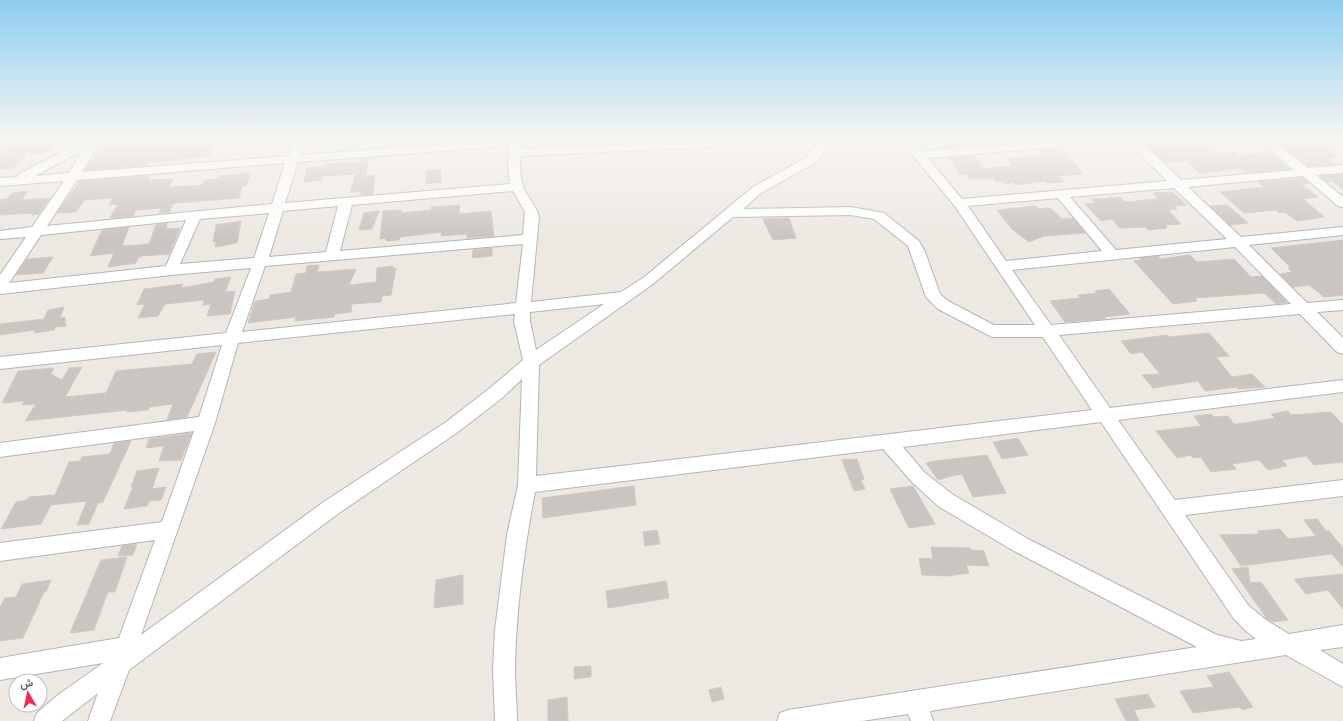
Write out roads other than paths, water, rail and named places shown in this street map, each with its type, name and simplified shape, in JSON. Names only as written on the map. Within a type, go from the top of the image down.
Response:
[{"type":"street","points":[[0,189],[35,171]]},
{"type":"street","points":[[0,288],[35,232],[77,171]]},
{"type":"street","points":[[0,182],[143,171]]},
{"type":"street","points":[[99,721],[206,424],[232,338],[260,262],[289,171]]},
{"type":"street","points":[[506,721],[504,670],[506,630],[518,535],[528,485],[531,362],[522,321],[525,308],[532,211],[517,187],[514,171]]},
{"type":"street","points":[[45,721],[122,656],[332,507],[452,427],[496,393],[531,362],[627,296],[672,262],[728,213],[758,190],[793,171]]},
{"type":"street","points":[[932,171],[959,203],[1104,416],[1246,618],[1270,636],[1343,676]]},
{"type":"street","points":[[1165,171],[1343,348]]},
{"type":"street","points":[[1302,171],[1343,203]]},
{"type":"street","points":[[959,203],[1327,171]]},
{"type":"street","points":[[0,235],[195,215],[517,187]]},
{"type":"street","points":[[1060,193],[1113,255]]},
{"type":"street","points":[[332,256],[346,202]]},
{"type":"street","points":[[728,213],[851,211],[868,212],[879,216],[914,244],[933,298],[992,331],[1046,331],[1343,305]]},
{"type":"street","points":[[171,270],[195,215]]},
{"type":"street","points":[[1003,266],[1343,231]]},
{"type":"street","points":[[0,288],[171,270],[530,239]]},
{"type":"street","points":[[0,363],[627,296]]},
{"type":"street","points":[[528,485],[887,440],[1104,416],[1343,386]]},
{"type":"street","points":[[0,450],[206,424]]},
{"type":"street","points":[[887,440],[918,477],[945,500],[1021,546],[1190,633],[1216,645],[1244,652]]},
{"type":"street","points":[[1169,509],[1342,489]]},
{"type":"street","points":[[0,552],[169,530]]},
{"type":"street","points":[[788,721],[918,712],[1244,652],[1289,646],[1343,636]]},
{"type":"street","points":[[0,669],[122,656]]}]
